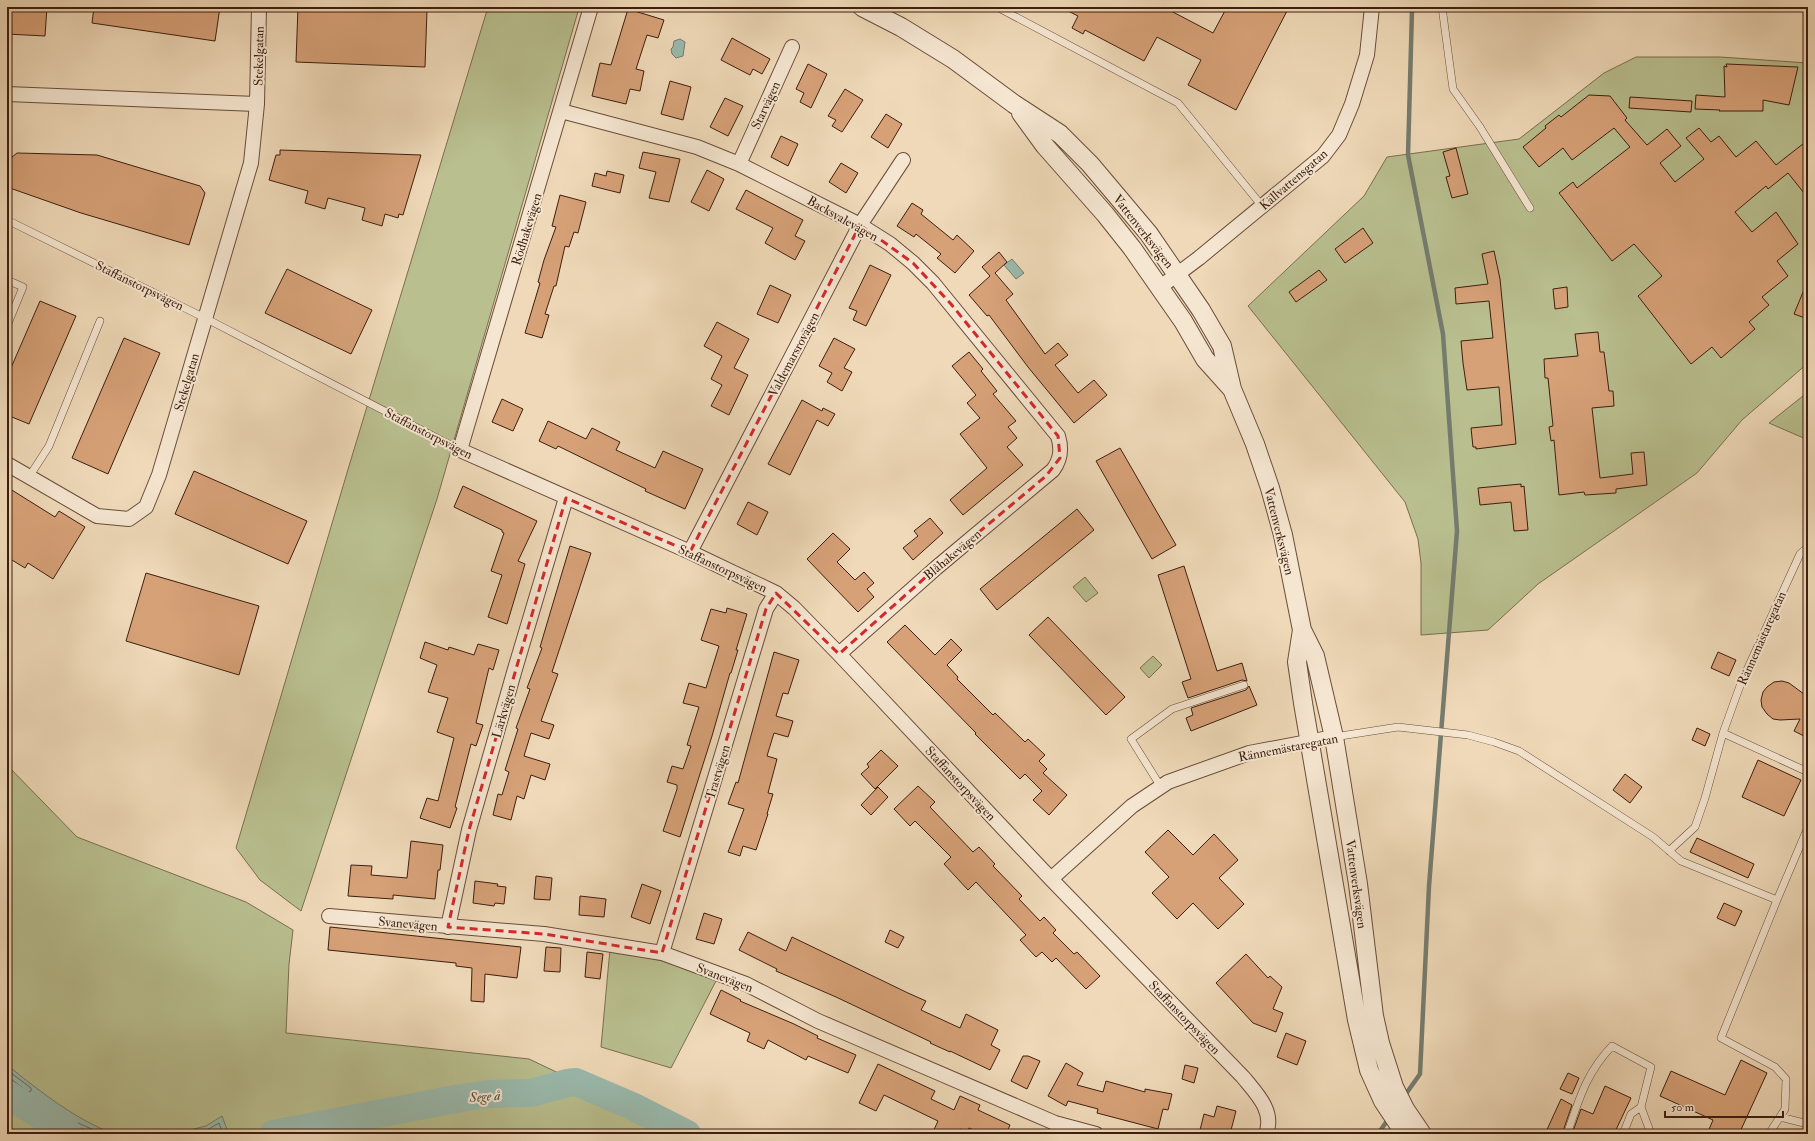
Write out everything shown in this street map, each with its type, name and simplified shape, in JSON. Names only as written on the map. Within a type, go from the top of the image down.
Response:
[{"type":"street","name":"Stekelgatan","points":[[7,464],[97,516],[129,518],[146,507],[159,475],[251,163],[257,104],[259,7]]},
{"type":"street","name":"Rödhakevägen","points":[[460,450],[591,7]]},
{"type":"street","name":"Vattenverksvägen","points":[[862,7],[901,27],[953,60],[1014,104],[1060,134],[1090,164],[1149,234],[1201,310],[1222,346],[1232,389],[1255,444],[1270,488],[1283,535],[1302,630],[1315,656],[1334,738],[1358,884],[1374,1016],[1380,1044],[1394,1087],[1402,1121]]},
{"type":"street","name":"Källvattensgatan","points":[[1159,288],[1178,275],[1323,156],[1339,134],[1352,104],[1367,55],[1372,7]]},
{"type":"street","name":"Starvägen","points":[[739,164],[792,47]]},
{"type":"street","name":"Stekelgatan","points":[[7,94],[257,104]]},
{"type":"street","name":"Vattenverksvägen","points":[[1014,104],[1045,146],[1105,214],[1183,321],[1205,359],[1232,389]]},
{"type":"street","name":"Backsvalevägen","points":[[561,111],[696,147],[739,164],[860,225],[890,244],[913,263],[947,298],[1058,436],[1061,453]]},
{"type":"street","name":"Valdemarsrovägen","points":[[690,552],[860,225],[903,160]]},
{"type":"street","name":"Staffanstorpsvägen","points":[[460,450],[690,552],[776,593],[794,608],[1051,879],[1243,1077],[1262,1100],[1267,1112],[1268,1130],[1266,1134]]},
{"type":"street","name":"Blåhakevägen","points":[[839,654],[942,563],[1046,476],[1057,465],[1061,453]]},
{"type":"street","name":"Lärkvägen","points":[[448,926],[469,830],[514,668],[566,498]]},
{"type":"street","name":"Trastvägen","points":[[662,953],[766,609],[776,593]]},
{"type":"street","name":"Vattenverksvägen","points":[[1302,630],[1297,662],[1357,1020],[1369,1070],[1383,1101],[1402,1121],[1422,1134]]},
{"type":"street","name":"Rännemästaregatan","points":[[1051,879],[1132,806],[1168,782],[1203,768],[1249,753],[1334,738]]},
{"type":"street","name":"Svanevägen","points":[[329,916],[544,934],[662,953],[746,984],[818,1021],[1055,1123],[1096,1134]]},
{"type":"lane","points":[[997,7],[1178,103],[1262,206]]},
{"type":"lane","points":[[1442,7],[1453,89],[1480,127],[1530,208]]},
{"type":"lane","name":"Staffanstorpsvägen","points":[[7,220],[205,318],[460,450]]},
{"type":"lane","points":[[7,280],[23,287],[7,326]]},
{"type":"lane","points":[[30,477],[49,446],[100,321]]},
{"type":"lane","name":"Rännemästaregatan","points":[[1669,850],[1695,827],[1705,798],[1722,733],[1740,683],[1800,554],[1808,548]]},
{"type":"lane","points":[[1161,787],[1131,739],[1172,709],[1244,685]]},
{"type":"lane","name":"Rännemästaregatan","points":[[1334,738],[1398,727],[1468,735],[1494,742],[1519,752],[1653,837],[1682,861],[1777,900]]},
{"type":"lane","points":[[1722,733],[1808,772]]},
{"type":"lane","points":[[1769,1134],[1785,1109],[1786,1079],[1775,1067],[1721,1038],[1808,827]]},
{"type":"lane","points":[[1568,1134],[1582,1092],[1598,1060],[1612,1046],[1651,1067],[1641,1107],[1651,1134]]},
{"type":"lane","points":[[1623,1134],[1631,1114],[1641,1107]]},
{"type":"lane","points":[[1780,1117],[1808,1124]]},
{"type":"highlighted area","points":[[860,225],[913,263],[951,304],[1058,436],[1060,458],[1046,476],[936,568],[839,654],[776,593],[766,609],[662,953],[544,934],[448,927],[469,830],[566,498],[690,552]]},
{"type":"green space","points":[[488,7],[579,8],[437,499],[301,911],[260,880],[236,848],[349,466]]},
{"type":"green space","points":[[1636,57],[1720,57],[1808,63],[1808,363],[1742,420],[1697,473],[1538,584],[1488,630],[1421,635],[1421,563],[1418,539],[1405,502],[1248,306],[1364,196],[1387,157],[1519,139],[1604,73]]},
{"type":"green space","points":[[1808,392],[1808,440],[1769,423]]},
{"type":"green space","points":[[1085,577],[1098,593],[1086,602],[1073,587]]},
{"type":"green space","points":[[1153,656],[1162,665],[1149,678],[1140,668]]},
{"type":"green space","points":[[7,765],[77,837],[246,902],[293,930],[289,964],[286,1033],[529,1059],[687,1134],[7,1134]]},
{"type":"green space","points":[[610,949],[663,961],[717,979],[671,1068],[601,1047]]},
{"type":"water","points":[[680,39],[685,42],[683,56],[676,58],[672,54],[671,49],[674,41]]},
{"type":"water","points":[[1012,259],[1024,273],[1016,279],[1004,265]]},
{"type":"water","points":[[7,1065],[58,1104],[85,1121],[114,1134],[83,1134],[7,1082]]},
{"type":"water","points":[[222,1116],[228,1132],[221,1134],[174,1134],[206,1126]]},
{"type":"building","points":[[7,7],[47,7],[45,36],[7,34]]},
{"type":"building","points":[[94,7],[220,7],[215,41],[92,23]]},
{"type":"building","points":[[298,7],[427,10],[425,67],[296,62]]},
{"type":"building","points":[[1060,7],[1173,7],[1171,11],[1213,33],[1227,7],[1289,7],[1236,110],[1188,85],[1201,60],[1157,37],[1144,61],[1085,30],[1083,34],[1072,28],[1078,16]]},
{"type":"building","points":[[628,9],[664,20],[658,38],[647,35],[636,69],[644,71],[640,91],[630,89],[626,104],[592,96],[600,63],[611,65]]},
{"type":"building","points":[[732,38],[770,59],[762,74],[753,69],[750,75],[721,60]]},
{"type":"building","points":[[808,64],[827,74],[811,108],[800,102],[804,93],[796,89]]},
{"type":"building","points":[[1726,64],[1798,67],[1789,105],[1763,100],[1763,111],[1719,111],[1720,110],[1695,109],[1696,95],[1725,97],[1724,66],[1727,67]]},
{"type":"building","points":[[670,81],[691,87],[683,120],[661,114]]},
{"type":"building","points":[[845,89],[863,100],[842,132],[832,126],[836,120],[828,116]]},
{"type":"building","points":[[1589,95],[1610,96],[1627,118],[1625,120],[1647,145],[1667,129],[1681,146],[1660,163],[1675,182],[1704,159],[1686,138],[1699,128],[1711,142],[1719,136],[1736,157],[1756,141],[1776,165],[1808,140],[1808,198],[1788,173],[1768,189],[1766,186],[1735,212],[1752,232],[1776,212],[1798,244],[1777,261],[1788,276],[1762,297],[1769,305],[1749,322],[1755,329],[1721,358],[1712,347],[1691,364],[1638,296],[1662,276],[1634,244],[1612,261],[1559,193],[1573,182],[1577,188],[1630,147],[1614,128],[1572,160],[1563,148],[1539,167],[1523,147],[1546,128],[1545,126],[1559,115],[1561,117]]},
{"type":"building","points":[[1630,97],[1692,101],[1691,112],[1629,108]]},
{"type":"building","points":[[725,98],[743,106],[728,136],[710,127]]},
{"type":"building","points":[[886,114],[902,124],[888,148],[871,137]]},
{"type":"building","points":[[781,136],[798,144],[788,166],[771,157]]},
{"type":"building","points":[[1456,148],[1468,194],[1452,198],[1446,177],[1450,176],[1443,152]]},
{"type":"building","points":[[280,150],[421,155],[403,215],[399,214],[398,218],[385,214],[382,226],[362,220],[365,208],[328,198],[325,209],[305,203],[308,191],[269,180],[276,155],[280,155]]},
{"type":"building","points":[[643,152],[680,159],[669,202],[649,198],[656,172],[639,168]]},
{"type":"building","points":[[17,153],[97,155],[200,186],[205,193],[189,245],[81,213],[7,187],[7,174],[12,157]]},
{"type":"building","points":[[841,163],[858,173],[846,193],[829,182]]},
{"type":"building","points":[[707,170],[724,179],[709,211],[691,202]]},
{"type":"building","points":[[607,171],[624,175],[620,193],[592,186],[595,173],[606,176]]},
{"type":"building","points":[[746,190],[803,220],[795,236],[805,241],[795,260],[765,243],[773,228],[736,209]]},
{"type":"building","points":[[560,195],[586,202],[578,233],[574,232],[569,247],[565,246],[556,286],[554,286],[545,314],[549,315],[542,338],[525,333],[540,283],[538,282],[544,260],[556,227],[552,226]]},
{"type":"building","points":[[912,203],[923,210],[921,214],[953,240],[957,235],[974,251],[955,273],[937,258],[941,254],[916,234],[914,237],[897,226]]},
{"type":"building","points":[[1363,228],[1373,243],[1345,263],[1335,249]]},
{"type":"building","points":[[1494,251],[1500,279],[1516,444],[1476,449],[1476,447],[1473,447],[1471,428],[1502,425],[1499,387],[1467,390],[1461,341],[1493,338],[1489,301],[1456,304],[1455,288],[1488,284],[1482,254]]},
{"type":"building","points":[[999,252],[1007,262],[995,273],[1013,294],[1006,300],[1045,354],[1058,343],[1068,355],[1055,365],[1078,393],[1094,380],[1107,395],[1074,423],[1028,367],[989,315],[987,316],[969,295],[990,276],[982,267]]},
{"type":"building","points":[[870,265],[891,275],[866,326],[853,320],[857,311],[849,308]]},
{"type":"building","points":[[287,269],[372,310],[351,354],[265,313]]},
{"type":"building","points":[[1319,270],[1327,280],[1296,302],[1289,292]]},
{"type":"building","points":[[1808,280],[1808,319],[1794,314]]},
{"type":"building","points":[[770,285],[791,295],[778,323],[757,314]]},
{"type":"building","points":[[1567,287],[1568,307],[1555,309],[1553,289]]},
{"type":"building","points":[[40,301],[76,316],[29,424],[7,415],[7,377]]},
{"type":"building","points":[[717,322],[749,339],[734,368],[748,375],[729,415],[711,406],[722,385],[711,379],[722,356],[704,346]]},
{"type":"building","points":[[1598,332],[1600,352],[1604,352],[1609,391],[1613,391],[1614,406],[1592,408],[1600,478],[1633,474],[1631,453],[1644,452],[1647,485],[1616,489],[1616,493],[1585,495],[1584,492],[1559,495],[1554,440],[1551,441],[1549,427],[1553,426],[1548,378],[1545,378],[1544,359],[1578,356],[1575,334]]},
{"type":"building","points":[[124,338],[160,353],[108,474],[72,458]]},
{"type":"building","points":[[834,338],[855,349],[844,368],[852,372],[842,391],[827,382],[832,373],[819,366]]},
{"type":"building","points":[[969,352],[983,369],[981,371],[997,391],[993,394],[1016,421],[1008,427],[1017,438],[1007,447],[1023,465],[963,515],[950,500],[987,468],[960,434],[980,418],[967,403],[976,395],[952,366]]},
{"type":"building","points":[[502,399],[523,409],[513,431],[492,422]]},
{"type":"building","points":[[802,400],[822,411],[823,408],[835,414],[828,426],[817,420],[790,475],[768,464]]},
{"type":"building","points":[[548,421],[586,439],[592,428],[620,442],[616,450],[655,468],[663,451],[703,469],[685,509],[645,491],[646,489],[558,446],[556,449],[539,441]]},
{"type":"building","points":[[1120,448],[1176,545],[1152,559],[1096,461]]},
{"type":"building","points":[[194,471],[307,521],[288,564],[175,514]]},
{"type":"building","points":[[1521,484],[1521,487],[1524,486],[1528,530],[1514,531],[1511,502],[1480,505],[1478,488]]},
{"type":"building","points":[[463,486],[537,521],[518,561],[525,564],[507,624],[488,617],[502,575],[491,571],[504,533],[502,530],[454,507]]},
{"type":"building","points":[[7,487],[55,517],[59,511],[85,527],[53,579],[28,563],[25,568],[7,557]]},
{"type":"building","points":[[748,502],[768,512],[757,535],[737,524]]},
{"type":"building","points":[[1077,509],[1094,530],[997,610],[980,589]]},
{"type":"building","points":[[930,518],[943,533],[913,560],[903,548],[918,536],[914,531]]},
{"type":"building","points":[[833,533],[850,549],[837,562],[855,580],[864,572],[874,583],[867,589],[874,597],[858,612],[807,559]]},
{"type":"building","points":[[570,546],[591,553],[552,672],[558,674],[541,721],[554,725],[549,739],[531,733],[524,756],[550,764],[545,780],[531,775],[524,799],[517,796],[511,820],[493,815],[498,794],[502,795],[509,772],[505,770],[518,729],[516,728],[530,689],[527,688],[542,648],[540,647]]},
{"type":"building","points":[[1184,566],[1217,671],[1242,663],[1247,681],[1242,680],[1188,698],[1182,682],[1191,679],[1158,575]]},
{"type":"building","points":[[146,573],[259,606],[239,675],[126,641]]},
{"type":"building","points":[[727,608],[747,614],[736,650],[738,650],[680,837],[663,831],[677,789],[677,785],[667,782],[672,766],[683,769],[691,746],[687,745],[699,707],[683,703],[689,683],[706,688],[719,646],[701,640],[711,609],[726,613]]},
{"type":"building","points":[[1048,617],[1125,697],[1106,715],[1029,635]]},
{"type":"building","points":[[905,625],[935,655],[951,639],[962,650],[947,665],[958,677],[957,679],[993,715],[995,713],[1025,742],[1028,739],[1045,755],[1039,761],[1047,769],[1043,773],[1067,795],[1049,815],[1033,800],[1042,791],[1025,774],[1020,779],[887,642]]},
{"type":"building","points":[[425,642],[448,650],[449,647],[474,655],[478,644],[499,650],[493,670],[489,668],[476,723],[483,725],[476,746],[471,744],[455,807],[457,808],[450,828],[420,818],[427,798],[438,801],[454,738],[437,732],[448,698],[428,692],[437,665],[420,658]]},
{"type":"building","points":[[774,652],[799,660],[788,694],[783,693],[776,716],[793,721],[788,737],[774,733],[767,756],[777,759],[768,793],[773,794],[768,814],[756,850],[743,846],[740,856],[728,852],[744,809],[728,804],[736,782],[738,783]]},
{"type":"building","points":[[1718,652],[1736,660],[1729,676],[1711,668]]},
{"type":"building","points":[[1782,681],[1789,683],[1808,697],[1808,738],[1794,731],[1800,719],[1773,719],[1762,707],[1761,700],[1763,692],[1774,682]]},
{"type":"building","points":[[1249,686],[1257,705],[1191,731],[1186,718],[1193,715],[1191,708],[1246,690]]},
{"type":"building","points":[[1697,728],[1710,734],[1705,746],[1692,740]]},
{"type":"building","points":[[881,750],[898,766],[875,789],[861,774],[869,767],[867,764]]},
{"type":"building","points":[[1758,760],[1801,780],[1784,816],[1742,797]]},
{"type":"building","points":[[1625,774],[1642,787],[1630,803],[1613,790]]},
{"type":"building","points":[[918,786],[935,802],[930,807],[973,852],[979,847],[995,864],[993,866],[1022,896],[1019,899],[1040,921],[1044,917],[1056,930],[1053,933],[1074,954],[1077,952],[1100,976],[1086,989],[1056,958],[1052,962],[1042,952],[1036,957],[1020,940],[1026,935],[976,882],[968,890],[944,864],[951,857],[915,821],[910,826],[894,809]]},
{"type":"building","points":[[878,787],[888,797],[871,815],[861,805]]},
{"type":"building","points":[[1168,830],[1193,855],[1214,834],[1238,860],[1219,878],[1244,904],[1218,929],[1193,903],[1177,919],[1152,893],[1169,877],[1145,852]]},
{"type":"building","points":[[1697,838],[1754,864],[1748,878],[1690,852]]},
{"type":"building","points":[[411,841],[443,845],[440,870],[438,870],[435,899],[393,895],[393,899],[348,896],[351,865],[372,866],[371,875],[407,878]]},
{"type":"building","points":[[536,876],[552,878],[550,900],[534,899]]},
{"type":"building","points":[[475,881],[498,884],[497,886],[506,887],[504,904],[495,903],[494,906],[473,903]]},
{"type":"building","points":[[642,884],[661,891],[650,924],[631,917]]},
{"type":"building","points":[[580,896],[606,899],[604,917],[579,915]]},
{"type":"building","points":[[1724,903],[1742,911],[1735,926],[1717,918]]},
{"type":"building","points":[[704,913],[722,919],[714,944],[696,939]]},
{"type":"building","points":[[330,927],[521,947],[517,978],[485,974],[484,1002],[471,1001],[472,968],[456,966],[456,963],[328,950]]},
{"type":"building","points":[[890,930],[904,937],[898,948],[885,942]]},
{"type":"building","points":[[748,932],[786,951],[792,937],[926,1001],[921,1010],[960,1028],[966,1014],[998,1030],[991,1045],[1000,1050],[990,1070],[930,1043],[931,1042],[836,997],[776,971],[777,969],[739,950]]},
{"type":"building","points":[[546,947],[561,948],[560,972],[544,971]]},
{"type":"building","points":[[587,952],[603,954],[600,979],[585,977]]},
{"type":"building","points":[[1246,954],[1268,978],[1270,976],[1282,987],[1273,1009],[1283,1013],[1276,1032],[1253,1023],[1216,983]]},
{"type":"building","points":[[721,990],[741,1000],[740,1001],[794,1024],[818,1036],[817,1038],[856,1055],[848,1073],[808,1056],[806,1060],[768,1040],[764,1049],[747,1041],[750,1033],[710,1014]]},
{"type":"building","points":[[1286,1033],[1306,1041],[1297,1065],[1277,1057]]},
{"type":"building","points":[[1023,1056],[1028,1056],[1040,1061],[1027,1089],[1011,1081]]},
{"type":"building","points":[[1741,1060],[1767,1073],[1739,1134],[1707,1134],[1713,1120],[1660,1096],[1671,1071],[1725,1095]]},
{"type":"building","points":[[1066,1063],[1083,1073],[1077,1085],[1103,1092],[1106,1081],[1145,1092],[1145,1089],[1172,1094],[1168,1110],[1163,1109],[1158,1129],[1097,1113],[1098,1109],[1068,1101],[1066,1106],[1048,1096]]},
{"type":"building","points":[[878,1064],[935,1091],[931,1099],[954,1110],[960,1096],[980,1105],[978,1110],[1010,1125],[1006,1134],[983,1134],[969,1128],[967,1132],[960,1129],[957,1134],[932,1134],[938,1121],[884,1095],[876,1111],[859,1103]]},
{"type":"building","points":[[1185,1065],[1198,1068],[1194,1083],[1182,1079]]},
{"type":"building","points":[[1568,1073],[1579,1078],[1572,1094],[1560,1089]]},
{"type":"building","points":[[1605,1086],[1631,1098],[1614,1134],[1572,1134],[1581,1109],[1593,1114]]},
{"type":"building","points":[[1561,1099],[1572,1105],[1562,1134],[1545,1134]]},
{"type":"building","points":[[1217,1106],[1236,1111],[1230,1134],[1199,1134],[1204,1114],[1214,1117]]},
{"type":"waterway","points":[[1403,1098],[1420,1074],[1429,886],[1457,531],[1443,334],[1408,155],[1412,10]]},
{"type":"waterway","name":"Sege å","points":[[273,1134],[456,1099],[488,1094],[531,1093],[576,1082],[632,1106],[687,1134]]},
{"type":"waterway","name":"Sege å","points":[[7,1094],[69,1134]]},
{"type":"waterway","points":[[1380,1134],[1380,1131],[1389,1118]]}]
